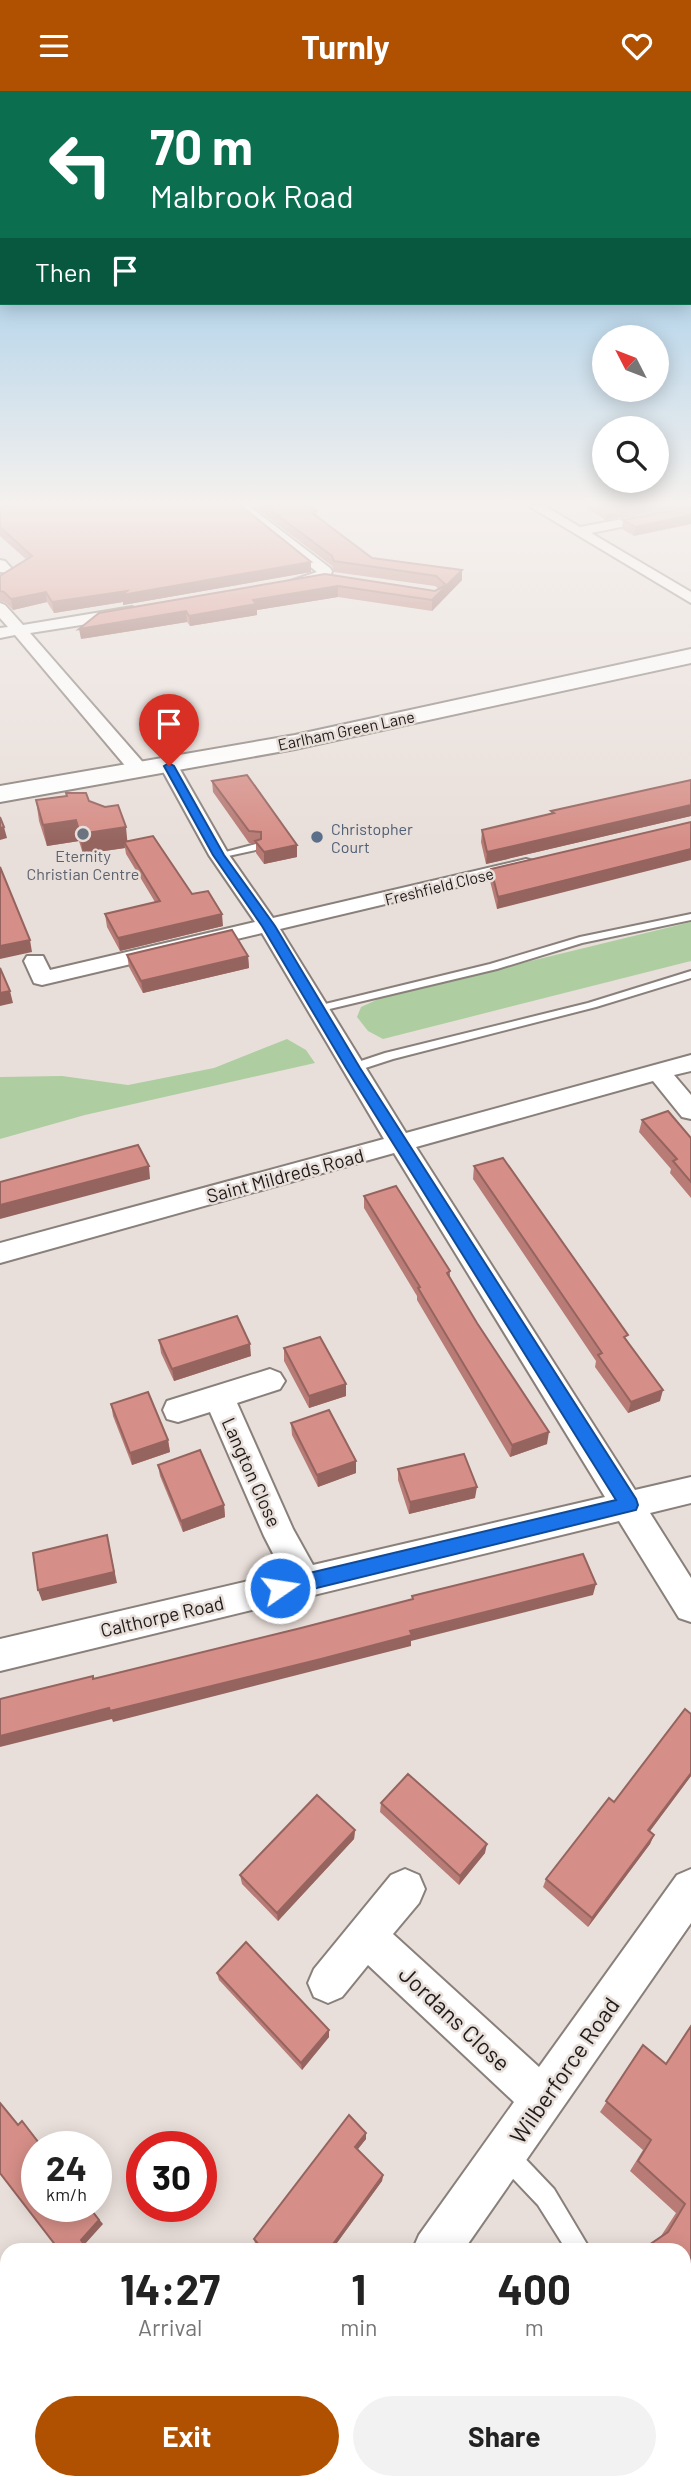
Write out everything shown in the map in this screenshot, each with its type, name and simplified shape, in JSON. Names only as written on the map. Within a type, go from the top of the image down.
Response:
[{"type":"street","points":[[9,618],[140,771]]},
{"type":"street","points":[[0,633],[92,618]]},
{"type":"street","name":"Earlham Green Lane","points":[[0,794],[295,742],[691,656]]},
{"type":"street","points":[[169,766],[219,855],[268,926],[353,1068],[691,1607]]},
{"type":"street","name":"Freshfield Close","points":[[42,978],[542,861]]},
{"type":"street","name":"Saint Mildreds Road","points":[[0,1253],[691,1063]]},
{"type":"street","points":[[658,1072],[691,1111]]},
{"type":"street","name":"Langton Close","points":[[178,1410],[270,1381]]},
{"type":"street","name":"Langton Close","points":[[219,1397],[280,1537],[305,1583]]},
{"type":"street","name":"Calthorpe Road","points":[[0,1655],[691,1490]]},
{"type":"street","points":[[328,1983],[405,1889]]},
{"type":"street","name":"Wilberforce Road","points":[[441,2243],[691,1889]]},
{"type":"street","name":"Jordans Close","points":[[366,1936],[543,2100]]},
{"type":"lane","points":[[219,855],[256,847]]},
{"type":"lane","points":[[317,1009],[493,967],[580,940],[691,917]]},
{"type":"lane","points":[[353,1068],[388,1056],[592,1005],[691,974]]},
{"type":"lane","points":[[505,2153],[546,2197],[575,2243]]},
{"type":"green space","points":[[691,922],[691,961],[383,1039],[368,1031],[357,1017],[361,1007],[383,997]]},
{"type":"green space","points":[[287,1039],[306,1050],[315,1063],[85,1115],[0,1139],[0,1077],[62,1076],[128,1085],[214,1068]]},
{"type":"building","points":[[93,618],[145,618],[79,629]]},
{"type":"building","points":[[247,775],[297,845],[264,852],[255,841],[261,839],[261,832],[249,831],[212,781]]},
{"type":"building","points":[[691,780],[691,805],[487,852],[482,830],[554,813],[551,811]]},
{"type":"building","points":[[66,793],[86,793],[89,801],[105,807],[118,805],[126,827],[80,834],[76,820],[43,825],[36,800],[67,796]]},
{"type":"building","points":[[691,822],[691,849],[498,897],[491,869]]},
{"type":"building","points":[[153,836],[192,894],[208,891],[222,914],[118,938],[105,914],[160,901],[124,842]]},
{"type":"building","points":[[0,867],[30,940],[0,946]]},
{"type":"building","points":[[232,930],[248,956],[141,981],[127,955]]},
{"type":"building","points":[[0,968],[10,991],[0,993]]},
{"type":"building","points":[[668,1111],[691,1138],[691,1182],[673,1161],[677,1159],[642,1120]]},
{"type":"building","points":[[138,1145],[149,1166],[0,1205],[0,1182]]},
{"type":"building","points":[[503,1158],[628,1335],[624,1337],[663,1390],[631,1402],[598,1355],[602,1353],[474,1166]]},
{"type":"building","points":[[396,1186],[450,1271],[447,1273],[477,1323],[549,1432],[512,1445],[364,1196]]},
{"type":"building","points":[[237,1316],[250,1344],[172,1369],[159,1340]]},
{"type":"building","points":[[320,1337],[346,1384],[309,1396],[284,1348]]},
{"type":"building","points":[[148,1392],[168,1440],[130,1453],[111,1404]]},
{"type":"building","points":[[329,1410],[356,1461],[317,1475],[291,1423]]},
{"type":"building","points":[[200,1450],[224,1505],[181,1521],[158,1465]]},
{"type":"building","points":[[464,1454],[477,1487],[410,1502],[398,1469]]},
{"type":"building","points":[[107,1535],[114,1572],[38,1590],[33,1553]]},
{"type":"building","points":[[583,1554],[596,1584],[410,1631],[412,1635],[321,1659],[0,1736],[0,1699],[301,1628],[413,1599],[412,1596]]},
{"type":"building","points":[[685,1709],[691,1714],[691,1773],[648,1830],[654,1835],[592,1918],[546,1879],[609,1798],[614,1802]]},
{"type":"building","points":[[408,1774],[487,1844],[460,1876],[381,1803]]},
{"type":"building","points":[[317,1795],[355,1830],[277,1913],[240,1875]]},
{"type":"building","points":[[246,1942],[329,2030],[301,2063],[217,1973]]},
{"type":"building","points":[[691,2026],[691,2243],[652,2243],[668,2232],[685,2204],[638,2161],[651,2140],[606,2101],[643,2045],[666,2064]]},
{"type":"building","points":[[0,2103],[18,2125],[22,2121],[30,2131],[21,2131],[21,2200],[0,2173]]},
{"type":"building","points":[[349,2115],[366,2133],[355,2147],[383,2175],[334,2243],[257,2243],[254,2239]]},
{"type":"building","points":[[38,2222],[97,2222],[81,2240],[83,2243],[54,2243]]},
{"type":"place","name":"Eternity Christian Centre","points":[[83,834]]},
{"type":"place","name":"Christopher Court","points":[[317,837]]},
{"type":"route","points":[[169,766],[219,855],[268,926],[353,1068],[629,1505],[280,1588]]}]
